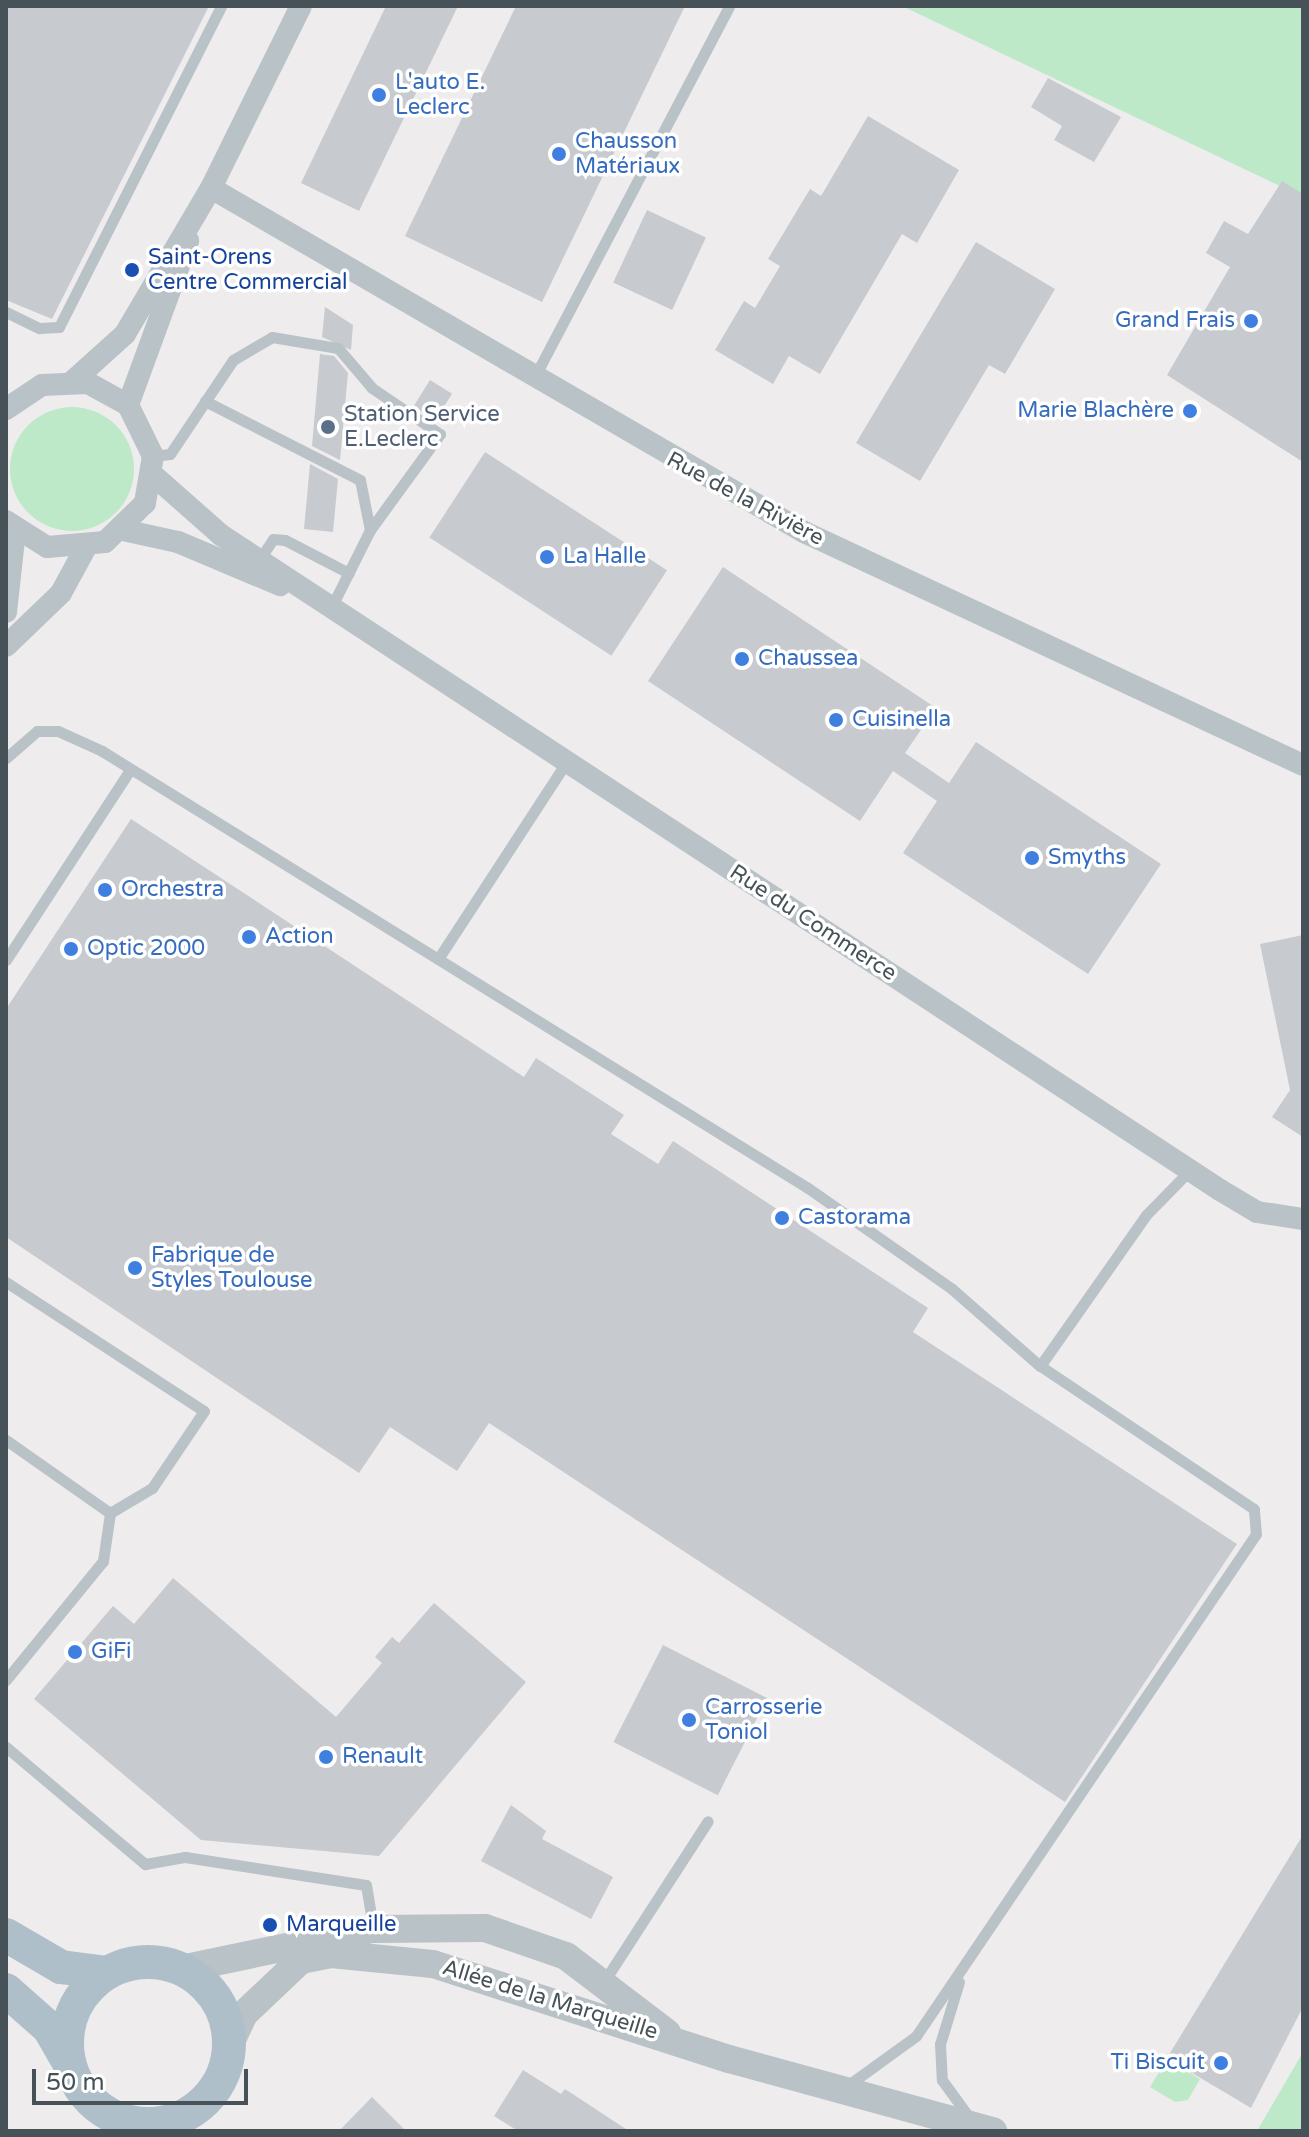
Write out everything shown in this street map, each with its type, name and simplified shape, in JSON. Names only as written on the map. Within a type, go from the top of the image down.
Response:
[{"type":"main road","points":[[6,1935],[61,1967],[106,1973],[143,1962],[181,1969],[221,2008],[229,2046],[222,2075],[202,2116],[131,2126],[89,2100],[49,2028],[6,1990]]},
{"type":"main road","points":[[68,2061],[73,2011],[106,1973]]},
{"type":"street","points":[[73,381],[125,334],[211,188],[301,6]]},
{"type":"street","name":"Rue de la Rivière","points":[[211,188],[534,379],[804,532],[1303,765]]},
{"type":"street","points":[[7,406],[42,385],[73,381],[128,405],[199,210]]},
{"type":"street","name":"Rue du Commerce","points":[[128,405],[153,466],[194,515],[1190,1170],[1257,1212],[1303,1219]]},
{"type":"street","points":[[6,612],[10,526],[47,547],[85,549],[123,530],[145,503],[153,466]]},
{"type":"street","name":"Rue du Commerce","points":[[123,530],[178,542],[332,606]]},
{"type":"street","points":[[6,646],[61,593],[85,549]]},
{"type":"street","name":"Allée de la Marqueille","points":[[181,1969],[373,1929],[485,1928],[528,1938],[605,1980],[674,2039]]},
{"type":"street","name":"Allée de la Marqueille","points":[[229,2046],[244,2014],[301,1960],[351,1955],[433,1964],[674,2039],[990,2130]]},
{"type":"lane","points":[[6,312],[39,328],[59,327],[221,6]]},
{"type":"lane","points":[[534,379],[729,6]]},
{"type":"lane","points":[[153,466],[170,454],[233,360],[272,337],[338,348],[372,388],[440,434],[370,530],[332,606]]},
{"type":"lane","points":[[205,401],[360,480],[370,530]]},
{"type":"lane","points":[[259,560],[273,539],[285,540],[349,573]]},
{"type":"lane","points":[[6,758],[37,731],[58,731],[438,959],[808,1188],[952,1289],[1040,1366],[1254,1509],[1256,1534],[962,1974],[916,2036],[844,2087]]},
{"type":"lane","points":[[438,959],[567,761]]},
{"type":"lane","points":[[6,960],[128,773]]},
{"type":"lane","points":[[1040,1366],[1146,1215],[1190,1170]]},
{"type":"lane","points":[[6,1282],[204,1411],[152,1488],[110,1513]]},
{"type":"lane","points":[[6,1440],[110,1513]]},
{"type":"lane","points":[[6,1680],[103,1561],[110,1513]]},
{"type":"lane","points":[[6,1747],[145,1864],[185,1857],[366,1885],[373,1929],[367,1945],[351,1955]]},
{"type":"lane","points":[[605,1980],[708,1821]]},
{"type":"lane","points":[[962,1974],[940,2044],[942,2080],[961,2111],[990,2130]]},
{"type":"green space","points":[[902,6],[1303,6],[1303,197]]},
{"type":"green space","points":[[72,407],[96,412],[116,425],[129,445],[134,469],[129,493],[116,513],[96,526],[72,531],[48,526],[28,513],[15,493],[10,469],[15,445],[28,425],[48,412]]},
{"type":"green space","points":[[1303,2052],[1303,2131],[1257,2131]]},
{"type":"green space","points":[[1167,2059],[1200,2079],[1188,2100],[1175,2102],[1150,2087]]},
{"type":"building","points":[[6,6],[209,6],[52,319],[6,300]]},
{"type":"building","name":"L'auto E. Leclerc","points":[[386,6],[458,6],[359,211],[301,183]]},
{"type":"building","points":[[516,6],[685,6],[542,302],[405,236]]},
{"type":"building","points":[[1048,78],[1121,117],[1094,162],[1054,140],[1062,126],[1031,107]]},
{"type":"building","points":[[868,116],[959,170],[917,243],[902,234],[820,374],[789,356],[773,384],[715,350],[744,301],[755,308],[780,266],[768,259],[810,189],[821,196]]},
{"type":"building","name":"Grand Frais","points":[[1282,181],[1303,194],[1303,462],[1167,375],[1230,267],[1206,253],[1224,221],[1248,234]]},
{"type":"building","points":[[647,210],[706,237],[672,310],[613,283]]},
{"type":"building","points":[[976,242],[1055,289],[1005,374],[989,365],[920,481],[856,443]]},
{"type":"building","points":[[325,307],[353,325],[351,350],[322,337]]},
{"type":"building","points":[[320,354],[334,356],[348,373],[340,460],[312,446]]},
{"type":"building","points":[[430,380],[452,394],[436,420],[414,406]]},
{"type":"building","points":[[485,452],[667,570],[611,656],[429,538]]},
{"type":"building","points":[[310,464],[338,479],[333,532],[304,529]]},
{"type":"building","points":[[723,567],[936,708],[905,753],[949,783],[976,742],[1161,864],[1088,974],[903,853],[937,801],[893,771],[860,821],[648,681]]},
{"type":"building","points":[[131,819],[524,1077],[536,1058],[624,1115],[611,1134],[658,1164],[673,1141],[928,1308],[913,1332],[1237,1544],[1065,1802],[489,1423],[457,1471],[390,1427],[359,1473],[6,1237],[6,1009]]},
{"type":"building","points":[[1303,935],[1303,1137],[1272,1117],[1290,1090],[1260,944]]},
{"type":"building","points":[[173,1578],[336,1717],[382,1663],[375,1657],[392,1637],[399,1643],[434,1603],[526,1682],[379,1856],[201,1840],[34,1699],[113,1606],[134,1624]]},
{"type":"building","name":"Carrosserie Toniol","points":[[663,1645],[767,1698],[718,1795],[614,1742]]},
{"type":"building","points":[[511,1805],[546,1831],[542,1839],[613,1877],[591,1919],[481,1861]]},
{"type":"building","points":[[1303,1835],[1303,2007],[1251,2108],[1167,2058]]},
{"type":"building","points":[[523,2070],[561,2094],[565,2089],[629,2131],[518,2131],[494,2116]]},
{"type":"building","points":[[372,2097],[406,2131],[339,2131]]},
{"type":"place","name":"L'auto E. Leclerc","points":[[379,95]]},
{"type":"place","name":"Chausson Matériaux","points":[[559,154]]},
{"type":"place","name":"Saint-Orens Centre Commercial","points":[[132,270]]},
{"type":"place","name":"Grand Frais","points":[[1251,321]]},
{"type":"place","name":"Marie Blachère","points":[[1190,411]]},
{"type":"place","name":"Station Service E.Leclerc","points":[[328,427]]},
{"type":"place","name":"La Halle","points":[[547,557]]},
{"type":"place","name":"Chaussea","points":[[742,659]]},
{"type":"place","name":"Cuisinella","points":[[836,720]]},
{"type":"place","name":"Smyths","points":[[1032,858]]},
{"type":"place","name":"Orchestra","points":[[105,890]]},
{"type":"place","name":"Action","points":[[249,937]]},
{"type":"place","name":"Optic 2000","points":[[71,949]]},
{"type":"place","name":"Castorama","points":[[782,1218]]},
{"type":"place","name":"Fabrique de Styles Toulouse","points":[[135,1268]]},
{"type":"place","name":"GiFi","points":[[75,1652]]},
{"type":"place","name":"Carrosserie Toniol","points":[[689,1720]]},
{"type":"place","name":"Renault","points":[[326,1757]]},
{"type":"place","name":"Marqueille","points":[[270,1925]]},
{"type":"place","name":"Ti Biscuit","points":[[1221,2063]]}]
